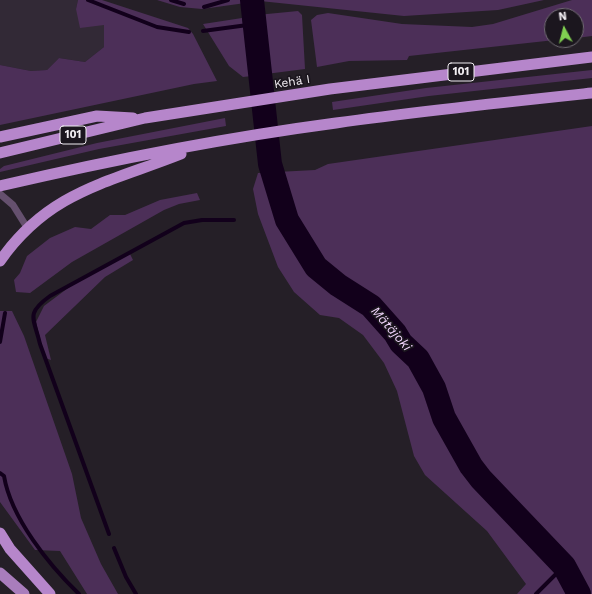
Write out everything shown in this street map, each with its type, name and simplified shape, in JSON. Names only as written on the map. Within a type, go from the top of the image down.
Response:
[{"type":"highway","name":"Kehä I","points":[[0,153],[145,118],[330,89],[592,57]]},
{"type":"highway","points":[[0,186],[95,164],[228,140],[335,123],[592,92]]},
{"type":"highway","points":[[0,137],[97,116],[145,118]]},
{"type":"highway","points":[[0,261],[28,229],[58,204],[81,191],[203,145]]},
{"type":"highway","points":[[0,533],[10,549],[50,594]]},
{"type":"main road","points":[[0,573],[24,594]]},
{"type":"lane","points":[[0,194],[13,205],[28,229]]},
{"type":"shaded area","points":[[0,0],[78,0],[76,9],[104,25],[104,47],[85,62],[59,58],[47,70],[31,71],[0,65]]},
{"type":"shaded area","points":[[78,0],[102,0],[188,28],[193,34],[217,81],[194,84],[0,125],[0,65],[31,71],[47,70],[59,58],[85,62],[104,47],[104,25],[80,28],[76,9]]},
{"type":"shaded area","points":[[157,0],[544,0],[498,10],[404,16],[260,1],[202,9],[180,7]]},
{"type":"shaded area","points":[[572,0],[592,0],[592,36],[584,37],[584,8],[546,8]]},
{"type":"shaded area","points":[[544,9],[544,41],[409,56],[407,60],[349,61],[317,67],[311,20],[317,15],[328,13],[402,24],[472,27],[493,24]]},
{"type":"shaded area","points":[[298,11],[302,15],[305,69],[266,74],[257,15]]},
{"type":"shaded area","points":[[242,18],[252,76],[243,77],[229,66],[203,24]]},
{"type":"shaded area","points":[[592,70],[592,78],[429,96],[333,110],[332,102],[426,88]]},
{"type":"shaded area","points":[[225,118],[226,126],[99,149],[0,172],[0,169],[4,166],[97,143]]},
{"type":"shaded area","points":[[592,126],[592,594],[517,594],[526,584],[487,531],[425,475],[414,456],[397,391],[384,363],[363,335],[339,318],[320,315],[294,292],[278,267],[258,214],[253,189],[258,173],[315,170],[328,164]]},
{"type":"shaded area","points":[[197,193],[200,200],[179,204],[164,210],[72,262],[30,293],[16,292],[14,280],[20,273],[27,256],[50,238],[75,227],[91,229],[110,215],[125,215],[160,200]]},
{"type":"shaded area","points":[[129,252],[133,260],[105,277],[45,335],[51,360],[45,358],[36,322],[44,306],[72,285]]},
{"type":"shaded area","points":[[0,311],[12,311],[24,336],[72,474],[81,518],[101,564],[118,594],[87,594],[60,551],[35,550],[0,502]]},
{"type":"waterway","points":[[88,0],[157,27],[189,32]]},
{"type":"waterway","points":[[171,0],[184,4]]},
{"type":"waterway","points":[[204,7],[228,0]]},
{"type":"waterway","name":"Mätäjoki","points":[[252,0],[270,164],[287,220],[316,267],[338,285],[371,306],[395,333],[401,343],[418,359],[434,388],[444,418],[471,466],[481,479],[564,566],[579,594]]},
{"type":"waterway","points":[[203,31],[255,24]]},
{"type":"waterway","points":[[109,534],[40,344],[33,317],[34,312],[37,307],[50,296],[184,223],[202,220],[234,220]]},
{"type":"waterway","points":[[0,342],[5,313]]},
{"type":"waterway","points":[[0,473],[4,476],[14,508],[33,540],[44,555],[79,594]]},
{"type":"waterway","name":"Mätäjoki","points":[[537,538],[543,533]]},
{"type":"waterway","points":[[114,548],[126,577],[136,594]]},
{"type":"waterway","points":[[536,594],[564,566]]}]
